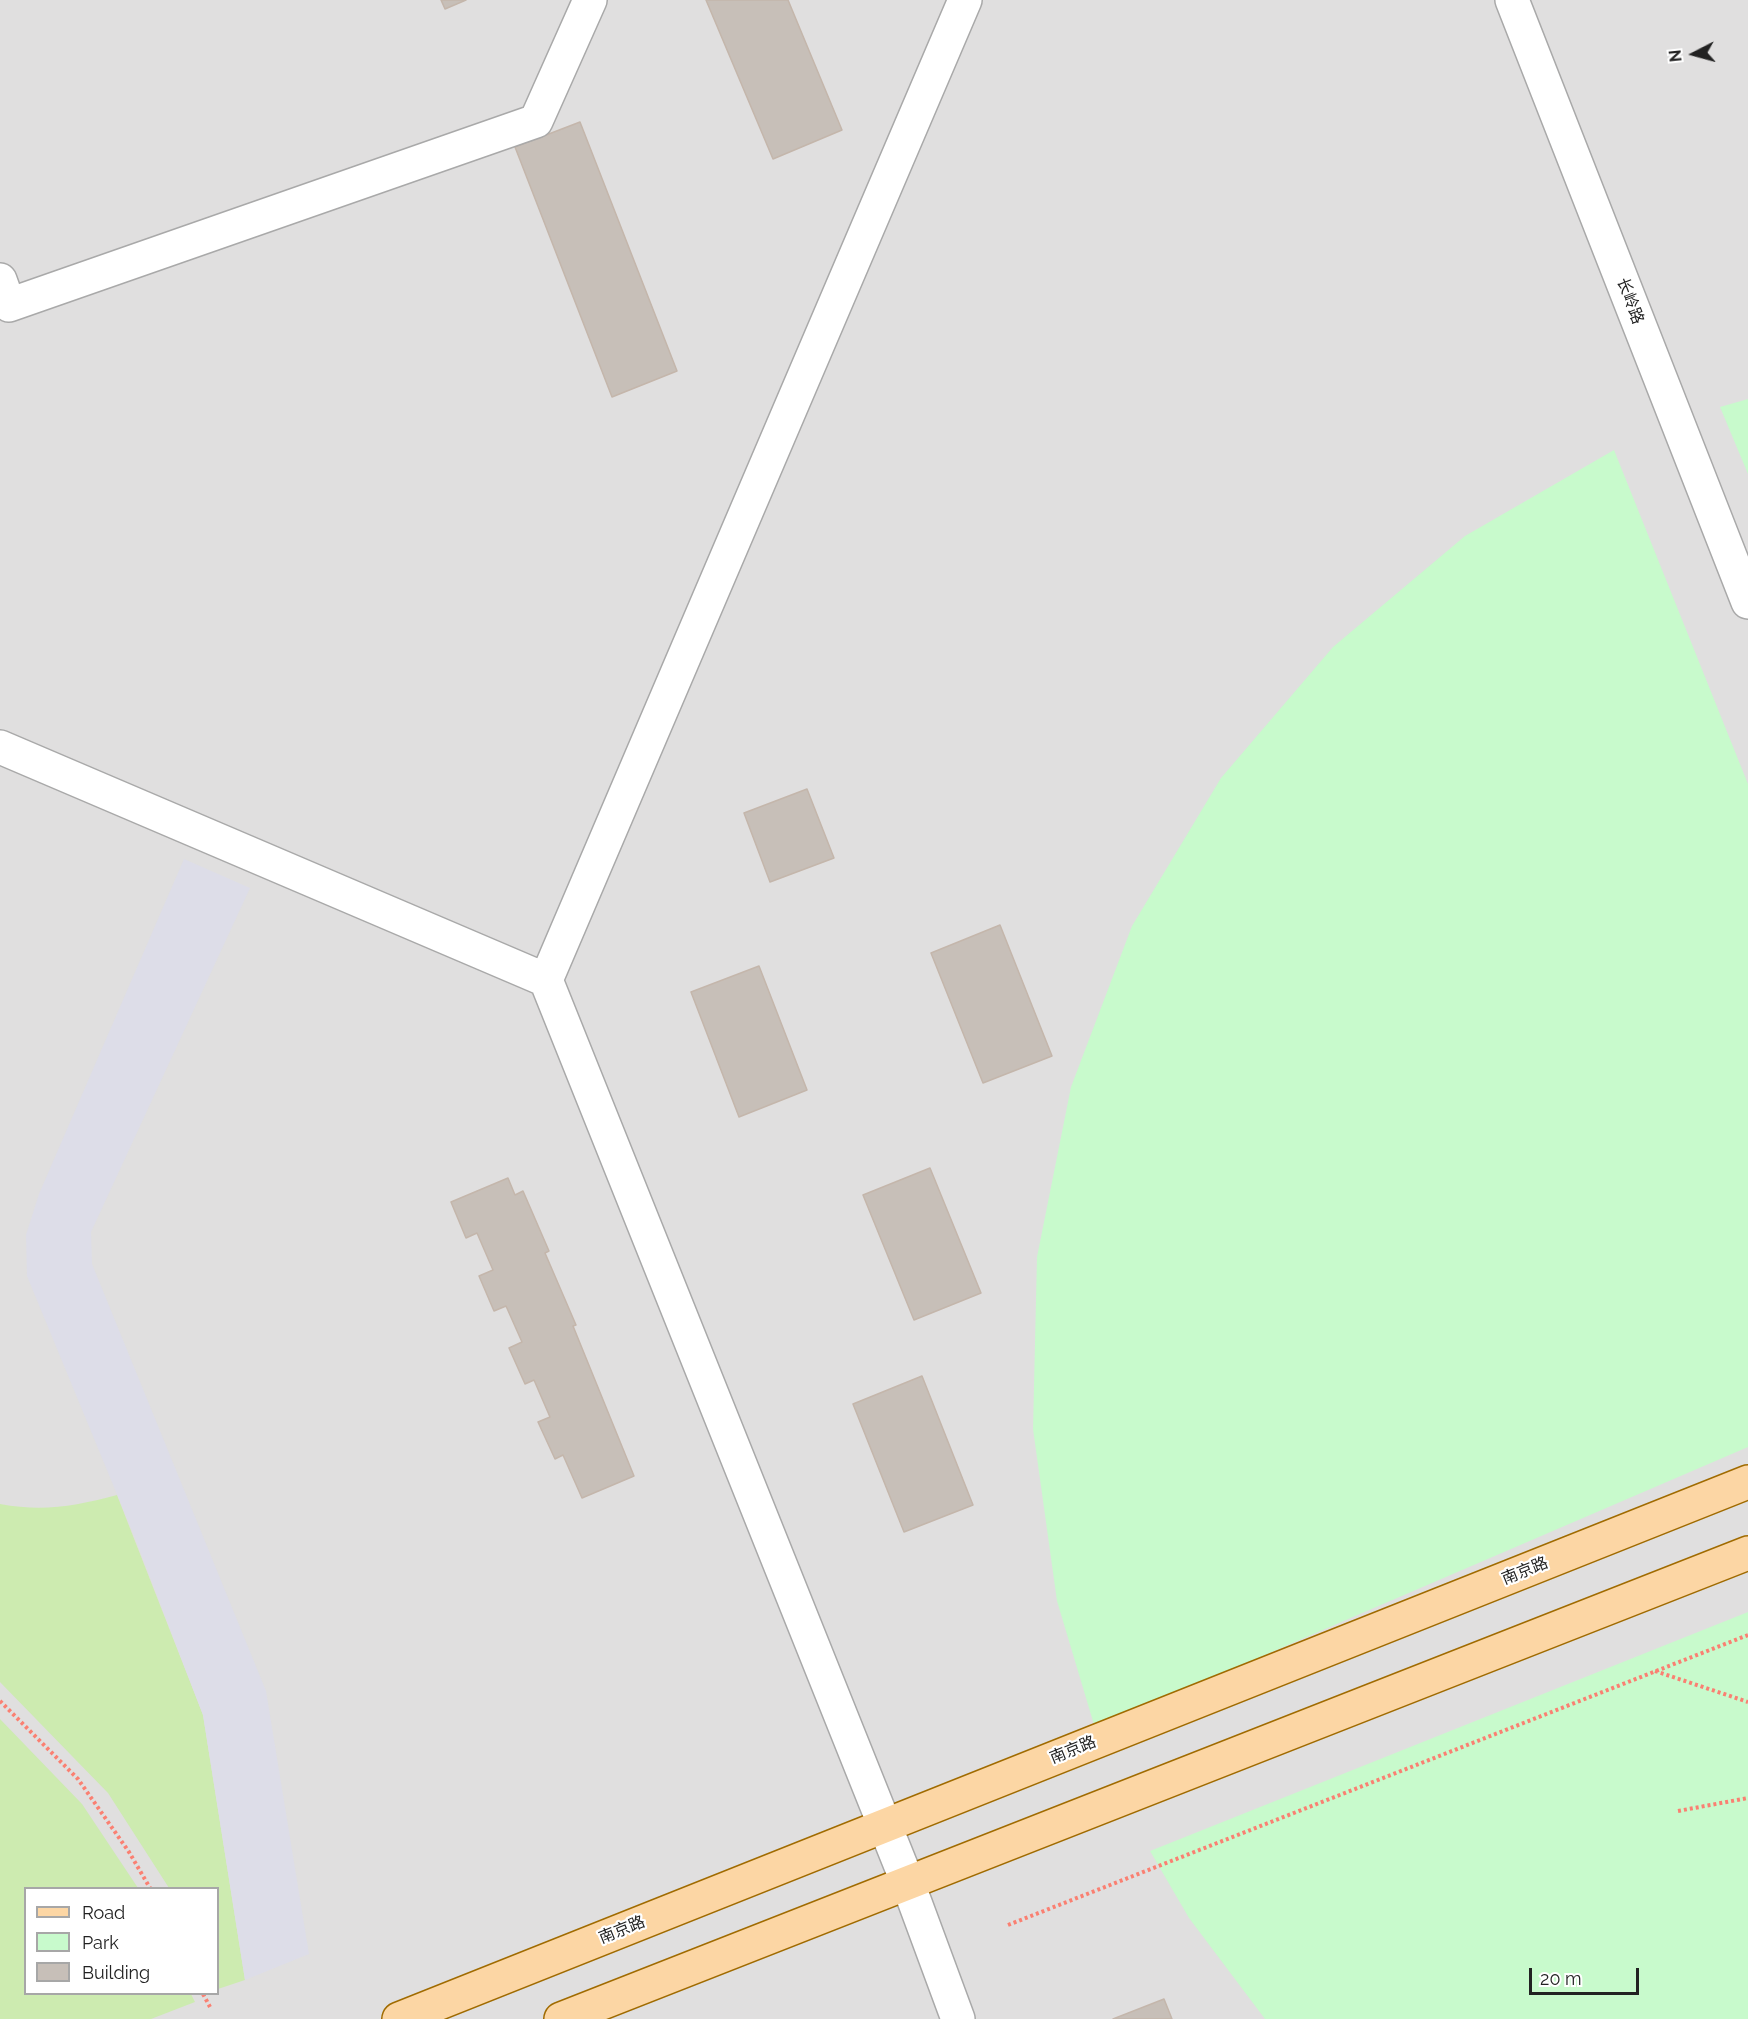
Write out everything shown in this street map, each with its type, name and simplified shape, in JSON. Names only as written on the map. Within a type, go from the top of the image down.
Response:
[{"type":"main road","name":"南京路","points":[[399,2019],[1748,1482]]},
{"type":"main road","points":[[561,2019],[907,1881],[1748,1553]]},
{"type":"street","points":[[0,280],[9,305],[536,121],[590,0]]},
{"type":"street","points":[[958,2019],[907,1881],[546,980],[965,0]]},
{"type":"street","name":"长岭路","points":[[1512,0],[1748,602]]},
{"type":"street","points":[[0,747],[546,980]]},
{"type":"path","points":[[1008,1925],[1748,1635]]},
{"type":"path","points":[[1655,1671],[1748,1702]]},
{"type":"path","points":[[0,1701],[78,1779],[129,1852],[149,1887]]},
{"type":"path","points":[[1678,1811],[1748,1798]]},
{"type":"path","points":[[204,1995],[210,2007]]},
{"type":"shaded area","points":[[0,0],[1748,0],[1748,2019],[0,2019]]},
{"type":"shaded area","points":[[184,859],[250,888],[91,1232],[92,1264],[266,1691],[309,1954],[245,1980],[203,1715],[135,1538],[27,1276],[26,1235],[39,1194]]},
{"type":"green space","points":[[1748,399],[1748,474],[1720,407]]},
{"type":"green space","points":[[1614,450],[1748,784],[1748,1447],[1095,1728],[1057,1601],[1033,1429],[1037,1257],[1071,1087],[1132,926],[1221,778],[1333,647],[1465,536]]},
{"type":"green space","points":[[117,1495],[203,1715],[245,1980],[219,1989],[219,1887],[168,1887],[108,1793],[0,1682],[0,1504],[45,1508]]},
{"type":"green space","points":[[1748,1612],[1748,2019],[1265,2019],[1189,1918],[1150,1851]]},
{"type":"green space","points":[[0,1719],[82,1804],[137,1887],[24,1887],[24,1995],[192,1995],[195,2002],[151,2019],[0,2019]]},
{"type":"building","points":[[441,0],[466,0],[445,9]]},
{"type":"building","points":[[706,0],[788,0],[842,130],[773,159]]},
{"type":"building","points":[[580,122],[677,371],[612,397],[515,147]]},
{"type":"building","points":[[807,789],[834,858],[770,882],[744,813]]},
{"type":"building","points":[[1000,925],[1052,1056],[983,1083],[931,953]]},
{"type":"building","points":[[759,966],[807,1090],[739,1117],[691,992]]},
{"type":"building","points":[[930,1168],[981,1293],[914,1320],[863,1195]]},
{"type":"building","points":[[508,1178],[515,1195],[523,1191],[549,1251],[545,1253],[576,1325],[573,1326],[634,1476],[582,1498],[563,1455],[555,1459],[538,1422],[550,1417],[534,1380],[525,1384],[509,1348],[522,1342],[506,1306],[494,1311],[479,1276],[493,1270],[477,1233],[466,1238],[451,1202]]},
{"type":"building","points":[[922,1376],[973,1505],[904,1532],[853,1404]]},
{"type":"building","points":[[1164,1999],[1172,2019],[1113,2019]]}]
